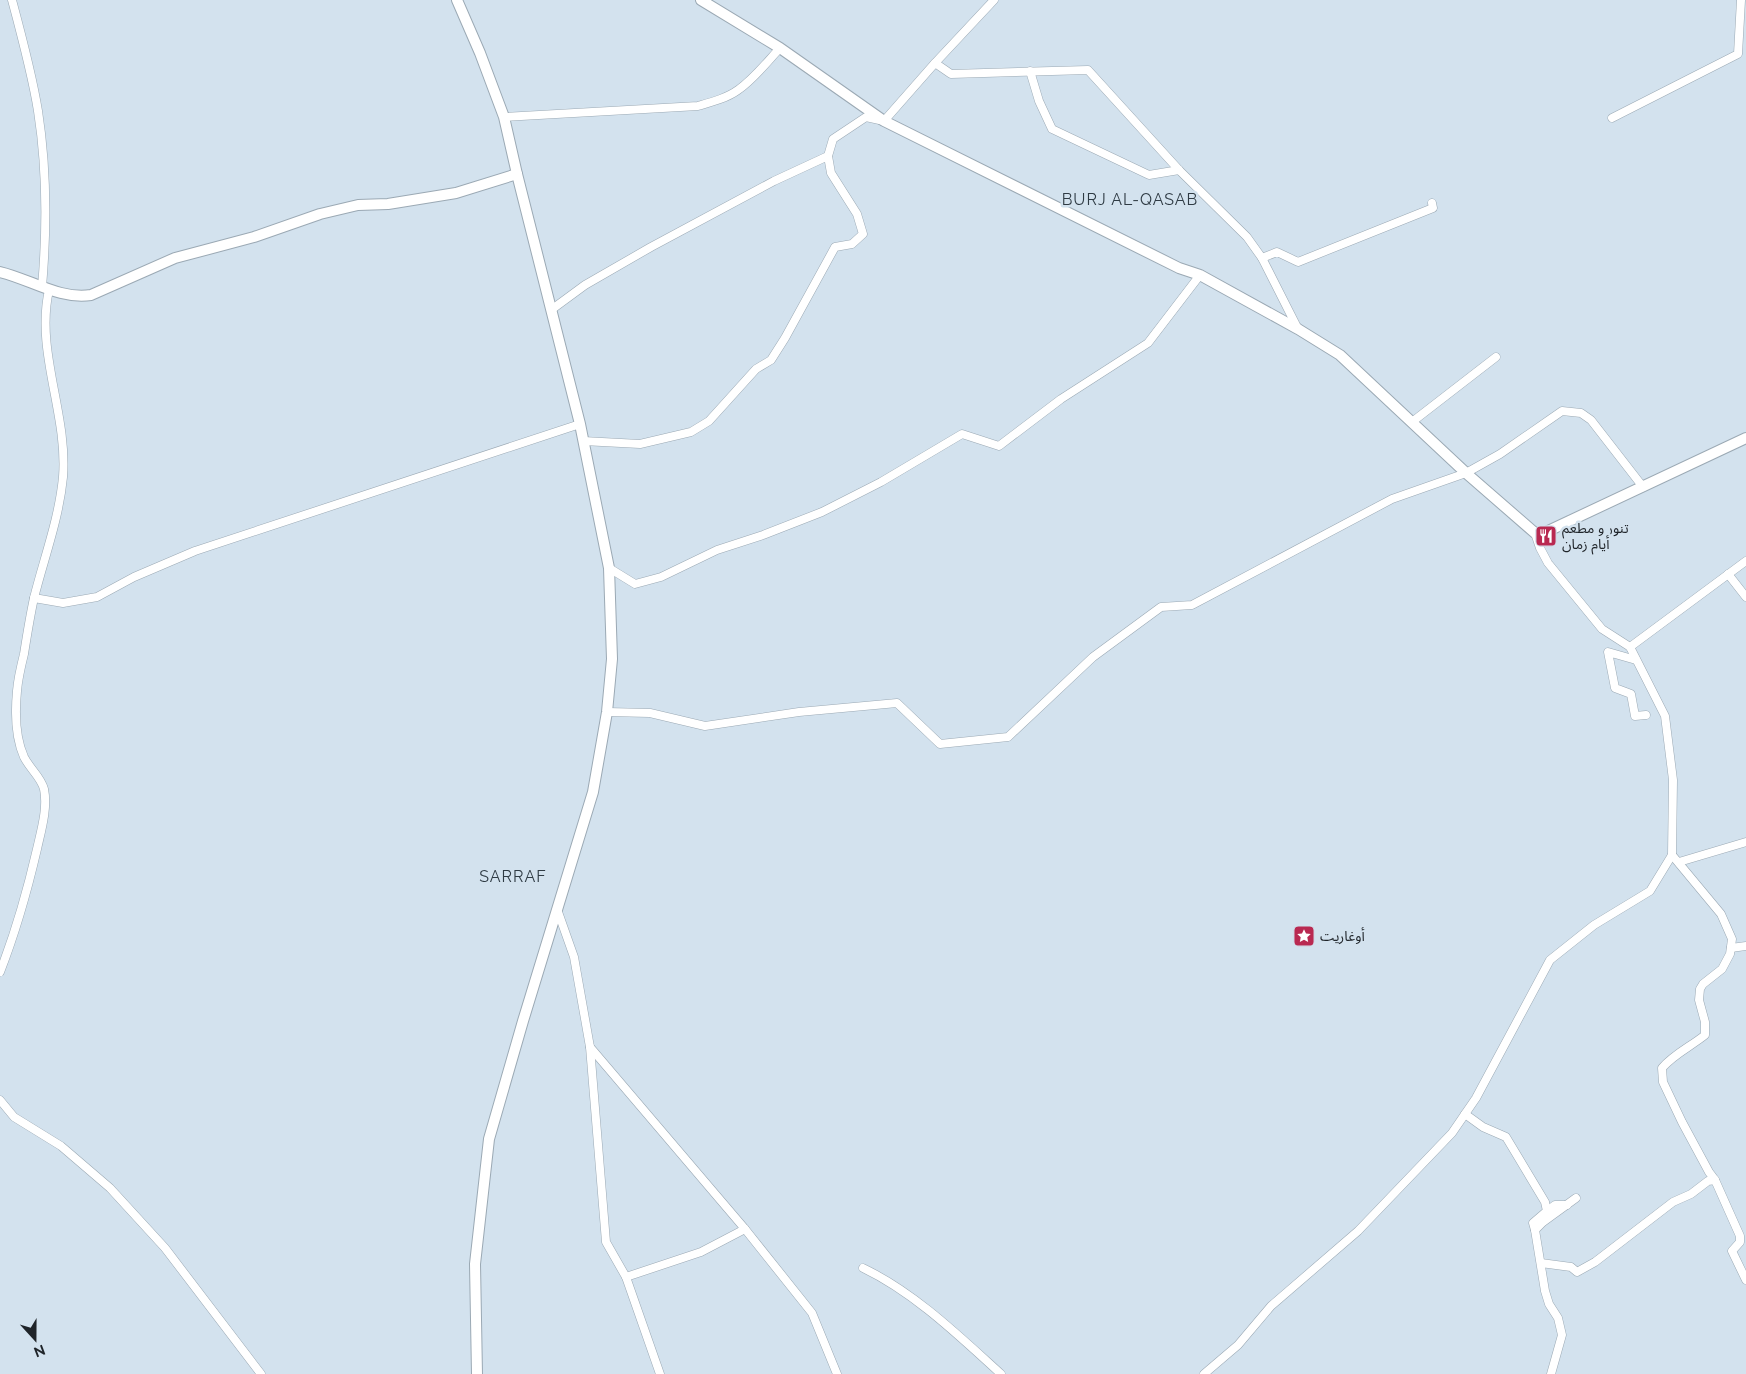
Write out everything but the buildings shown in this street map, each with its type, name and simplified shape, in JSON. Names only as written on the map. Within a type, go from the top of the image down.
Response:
[{"type":"main road","points":[[457,0],[480,52],[504,117],[580,424],[609,568],[612,659],[607,712],[593,792],[489,1139],[475,1264],[477,1374]]},
{"type":"main road","points":[[701,0],[780,48],[884,121],[1171,264],[1200,275],[1298,329],[1342,357],[1466,473],[1535,533],[1546,532],[1746,438]]},
{"type":"main road","points":[[0,272],[60,293],[68,293],[78,298],[91,295],[175,258],[254,238],[320,214],[358,205],[388,204],[456,192],[517,174]]},
{"type":"street","points":[[0,972],[15,934],[42,825],[45,799],[44,788],[25,758],[19,742],[15,712],[17,688],[34,598],[50,546],[63,476],[61,426],[46,341],[46,206],[38,112],[28,60],[12,0]]},
{"type":"street","points":[[583,441],[640,444],[691,432],[708,421],[756,369],[771,360],[785,338],[834,246],[852,244],[863,234],[857,214],[831,173],[828,156],[833,140],[866,117],[884,121],[994,0]]},
{"type":"street","points":[[1612,118],[1738,54],[1741,0]]},
{"type":"street","points":[[504,117],[698,106],[723,98],[738,90],[754,77],[780,48]]},
{"type":"street","points":[[935,63],[951,74],[1088,70],[1179,170],[1246,237],[1262,258],[1298,329]]},
{"type":"street","points":[[1030,71],[1039,101],[1052,130],[1149,175],[1179,170]]},
{"type":"street","points":[[551,310],[584,285],[650,247],[774,181],[828,156]]},
{"type":"street","points":[[1262,258],[1277,252],[1298,262],[1433,208],[1432,203]]},
{"type":"street","points":[[609,568],[635,584],[661,577],[717,550],[763,535],[822,512],[882,482],[962,434],[999,446],[1062,399],[1148,343],[1200,275]]},
{"type":"street","points":[[1412,422],[1496,356]]},
{"type":"street","points":[[607,712],[650,713],[705,726],[799,712],[897,703],[940,744],[1008,737],[1093,657],[1161,607],[1192,605],[1392,499],[1466,473],[1500,454],[1562,411],[1580,413],[1592,420],[1643,487]]},
{"type":"street","points":[[34,598],[63,602],[97,597],[134,577],[195,552],[580,424]]},
{"type":"street","points":[[1204,1374],[1238,1345],[1271,1306],[1358,1232],[1452,1133],[1476,1098],[1550,960],[1594,925],[1650,891],[1672,855],[1673,780],[1666,716],[1630,647],[1602,629],[1548,563],[1535,533]]},
{"type":"street","points":[[1630,647],[1746,560]]},
{"type":"street","points":[[1728,574],[1746,597]]},
{"type":"street","points":[[1636,660],[1608,652],[1615,688],[1631,694],[1635,716],[1646,714]]},
{"type":"street","points":[[1678,862],[1746,842]]},
{"type":"street","points":[[1672,855],[1721,914],[1732,939],[1730,954],[1722,970],[1700,988],[1698,1000],[1705,1022],[1704,1035],[1671,1057],[1662,1068],[1663,1082],[1678,1114],[1715,1180],[1740,1236],[1740,1242],[1732,1250],[1746,1280]]},
{"type":"street","points":[[557,909],[574,957],[590,1046],[606,1242],[626,1277],[660,1374]]},
{"type":"street","points":[[1731,948],[1746,946]]},
{"type":"street","points":[[590,1046],[745,1229],[812,1313],[837,1374]]},
{"type":"street","points":[[0,1100],[14,1117],[61,1146],[110,1188],[165,1248],[261,1374]]},
{"type":"street","points":[[1465,1114],[1483,1127],[1506,1137],[1545,1202],[1547,1211]]},
{"type":"street","points":[[1541,1263],[1571,1267],[1577,1272],[1594,1262],[1673,1202],[1691,1194],[1708,1181],[1715,1180]]},
{"type":"street","points":[[1535,1230],[1576,1198]]},
{"type":"street","points":[[1551,1374],[1562,1335],[1558,1318],[1549,1304],[1533,1223],[1555,1205],[1567,1205]]},
{"type":"street","points":[[626,1277],[657,1265],[701,1252],[745,1229]]},
{"type":"street","points":[[863,1268],[902,1291],[937,1318],[1001,1374]]},
{"type":"place","name":"تنور و مطعم أيام زمان","points":[[1546,536]]},
{"type":"place","name":"أوغاريت","points":[[1304,936]]},
{"type":"district","name":"BURJ AL-QASAB","points":[[1130,199]]},
{"type":"district","name":"SARRAF","points":[[513,876]]}]
